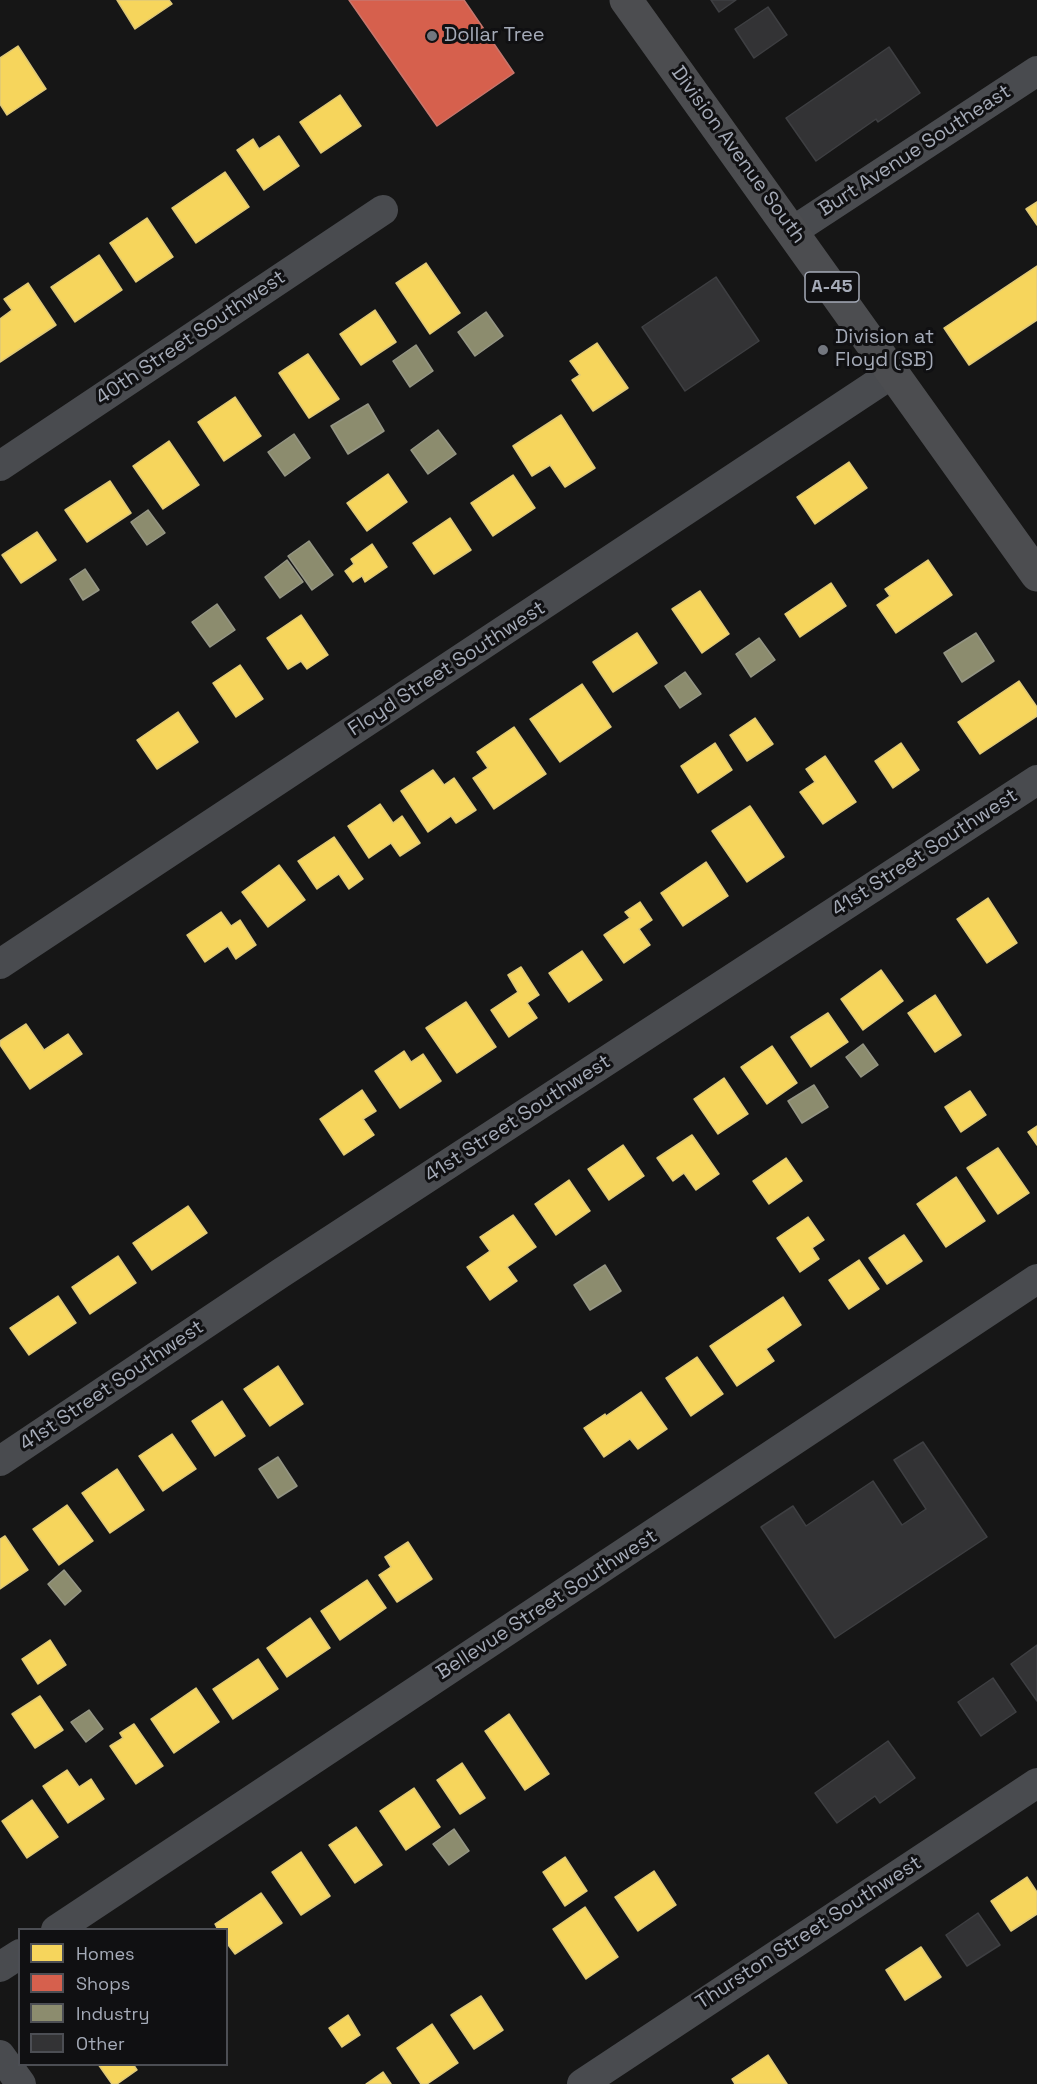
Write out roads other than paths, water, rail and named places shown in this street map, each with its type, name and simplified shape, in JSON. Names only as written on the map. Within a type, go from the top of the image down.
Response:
[{"type":"main road","name":"Division Avenue South","points":[[626,0],[1036,570]]},
{"type":"street","name":"Burt Avenue Southeast","points":[[793,231],[1037,71]]},
{"type":"street","name":"40th Street Southwest","points":[[0,466],[383,210]]},
{"type":"street","name":"Floyd Street Southwest","points":[[0,964],[893,374]]},
{"type":"street","name":"41st Street Southwest","points":[[0,1461],[281,1273],[1037,780]]},
{"type":"street","name":"Bellevue Street Southwest","points":[[58,1928],[1037,1279]]},
{"type":"street","name":"Thurston Street Southwest","points":[[582,2084],[1037,1784]]},
{"type":"street","points":[[0,1967],[18,1955]]},
{"type":"street","points":[[0,2055],[21,2084]]},
{"type":"place","name":"Dollar Tree","points":[[432,36]]},
{"type":"place","name":"Division at Floyd (SB)","points":[[823,350]]}]
